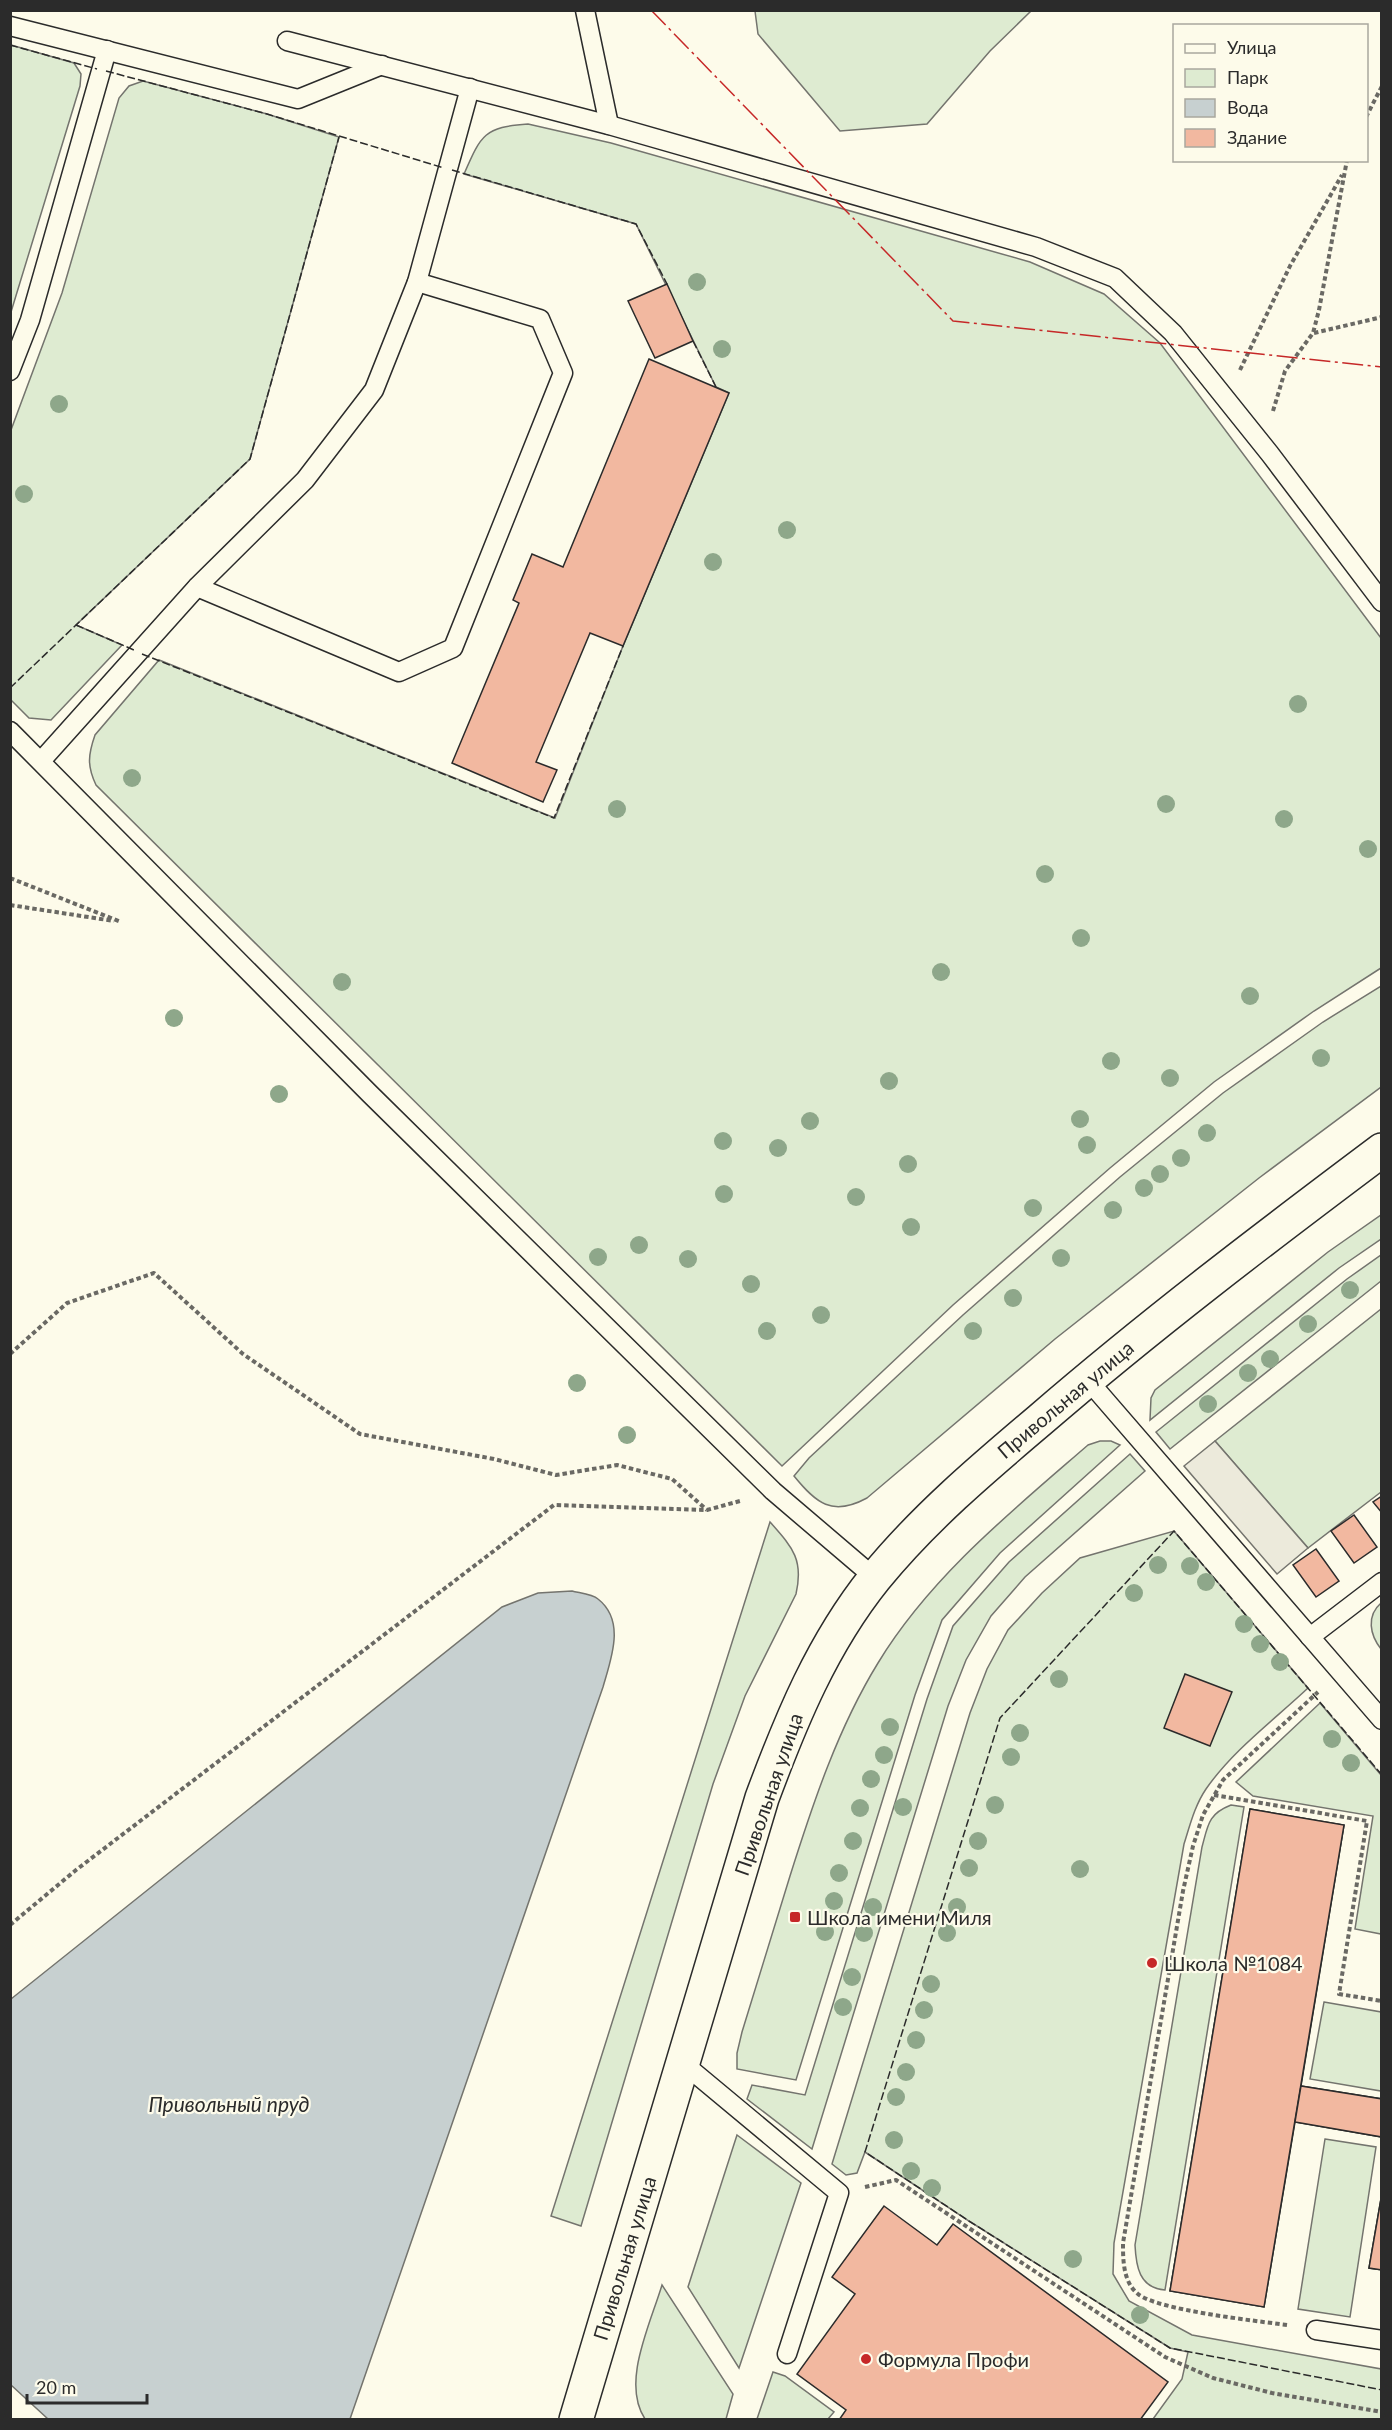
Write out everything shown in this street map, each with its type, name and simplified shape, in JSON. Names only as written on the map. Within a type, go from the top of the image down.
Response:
[{"type":"main road","name":"Привольная улица","points":[[576,2420],[762,1798],[794,1713],[833,1638],[875,1578],[954,1493],[1087,1378],[1382,1149]]},
{"type":"lane","points":[[585,10],[609,125]]},
{"type":"lane","points":[[10,26],[298,99],[382,65]]},
{"type":"lane","points":[[287,41],[609,125],[1036,247],[1115,278],[1173,333],[1270,454],[1382,603]]},
{"type":"lane","points":[[10,371],[30,320],[106,50]]},
{"type":"lane","points":[[41,761],[197,587],[305,480],[374,390],[417,282],[470,88]]},
{"type":"lane","points":[[197,587],[399,672],[453,648],[563,373],[540,319],[417,282]]},
{"type":"lane","points":[[10,731],[379,1102],[773,1491],[875,1578]]},
{"type":"lane","points":[[1087,1378],[1382,1720]]},
{"type":"lane","points":[[1310,1637],[1382,1582]]},
{"type":"lane","points":[[684,2064],[839,2193],[787,2354]]},
{"type":"lane","points":[[1316,2330],[1382,2340]]},
{"type":"path","points":[[1368,113],[1382,86]]},
{"type":"path","points":[[1270,454],[1273,410],[1285,371],[1313,333],[1346,162]]},
{"type":"path","points":[[1226,398],[1290,267],[1344,172]]},
{"type":"path","points":[[1313,333],[1382,317]]},
{"type":"path","points":[[10,878],[121,922],[10,905]]},
{"type":"path","points":[[10,1354],[67,1303],[154,1273],[243,1354],[360,1434],[494,1459],[556,1475],[617,1465],[672,1479],[707,1510]]},
{"type":"path","points":[[10,1925],[86,1863],[554,1505],[707,1510],[773,1491]]},
{"type":"path","points":[[1316,2330],[1157,2304],[1137,2294],[1123,2268],[1123,2243],[1183,1891],[1203,1815],[1223,1780],[1325,1685]]},
{"type":"path","points":[[1214,1795],[1367,1821],[1339,1995],[1382,2001]]},
{"type":"path","points":[[839,2193],[896,2180],[1165,2357],[1213,2378],[1272,2394],[1382,2412]]},
{"type":"green space","points":[[755,10],[1031,11],[990,51],[927,124],[840,131],[758,34]]},
{"type":"green space","points":[[11,45],[74,63],[81,74],[80,86],[11,312]]},
{"type":"green space","points":[[143,81],[267,114],[339,137],[250,459],[76,625],[122,645],[51,720],[29,718],[11,700],[11,430],[62,293],[119,98],[129,86]]},
{"type":"green space","points":[[528,124],[611,143],[1030,262],[1104,294],[1160,343],[1381,638],[1381,968],[1314,1011],[1214,1082],[1110,1168],[953,1305],[782,1466],[96,785],[91,772],[90,755],[95,735],[159,660],[555,818],[623,646],[729,393],[716,387],[636,224],[464,174],[475,150],[486,136],[502,128]]},
{"type":"green space","points":[[1381,986],[1381,1087],[1259,1178],[1055,1339],[867,1498],[855,1504],[834,1507],[810,1494],[794,1476],[809,1458],[963,1315],[1120,1177],[1223,1093],[1323,1022]]},
{"type":"green space","points":[[1381,1215],[1381,1239],[1339,1268],[1150,1420],[1151,1398],[1155,1390],[1328,1252]]},
{"type":"green space","points":[[1381,1255],[1381,1281],[1170,1449],[1156,1432],[1347,1279]]},
{"type":"green space","points":[[1381,1309],[1381,1492],[1308,1548],[1215,1441]]},
{"type":"green space","points":[[1100,1441],[1111,1441],[1120,1445],[1000,1553],[942,1620],[915,1695],[796,2080],[737,2069],[737,2053],[742,2032],[808,1821],[839,1740],[878,1663],[922,1602],[974,1546],[1088,1445]]},
{"type":"green space","points":[[1130,1454],[1145,1471],[1025,1577],[991,1616],[966,1660],[948,1706],[812,2149],[747,2099],[752,2085],[805,2095],[927,1699],[953,1626],[1009,1562]]},
{"type":"green space","points":[[770,1522],[790,1547],[797,1562],[796,1594],[745,1696],[713,1784],[581,2226],[551,2216]]},
{"type":"green space","points":[[1174,1531],[1308,1688],[1229,1761],[1202,1795],[1191,1822],[1184,1844],[1114,2243],[1113,2274],[1129,2301],[1192,2335],[1381,2369],[1381,2419],[1153,2419],[1182,2379],[1188,2352],[1170,2348],[969,2221],[865,2152],[857,2173],[846,2175],[832,2164],[970,1713],[987,1669],[1008,1630],[1042,1593],[1080,1558]]},
{"type":"green space","points":[[1381,1603],[1381,1649],[1374,1638],[1371,1626],[1373,1614]]},
{"type":"green space","points":[[1320,1703],[1381,1775],[1381,1934],[1355,1929],[1373,1816],[1253,1796],[1236,1782]]},
{"type":"green space","points":[[1231,1805],[1244,1807],[1165,2290],[1149,2285],[1144,2280],[1136,2261],[1135,2245],[1202,1847],[1213,1816]]},
{"type":"green space","points":[[1324,2002],[1381,2012],[1381,2091],[1310,2079]]},
{"type":"green space","points":[[737,2135],[801,2183],[739,2368],[688,2287]]},
{"type":"green space","points":[[1325,2139],[1376,2147],[1350,2317],[1298,2309]]},
{"type":"green space","points":[[662,2285],[733,2394],[726,2419],[645,2419],[638,2405],[636,2388],[640,2354]]},
{"type":"green space","points":[[773,2372],[785,2376],[834,2412],[828,2419],[757,2419]]},
{"type":"shaded area","points":[[1215,1441],[1308,1548],[1277,1574],[1184,1466]]},
{"type":"water","name":"Привольный пруд","points":[[572,1591],[595,1597],[607,1608],[614,1629],[610,1665],[350,2419],[48,2419],[11,2385],[11,1999],[502,1607],[538,1593]]},
{"type":"building","points":[[667,284],[693,341],[655,358],[628,301]]},
{"type":"building","points":[[649,359],[729,393],[623,646],[590,633],[536,762],[557,770],[543,802],[452,763],[519,603],[513,600],[532,554],[563,567]]},
{"type":"building","points":[[1382,1496],[1382,1513],[1373,1502]]},
{"type":"building","points":[[1354,1515],[1377,1547],[1354,1563],[1331,1531]]},
{"type":"building","points":[[1316,1549],[1339,1581],[1316,1597],[1293,1565]]},
{"type":"building","points":[[1185,1674],[1232,1692],[1210,1746],[1164,1728]]},
{"type":"building","points":[[1250,1809],[1344,1825],[1301,2086],[1382,2099],[1382,2137],[1295,2122],[1264,2307],[1170,2291]]},
{"type":"building","points":[[1250,1809],[1344,1825],[1264,2307],[1170,2291]]},
{"type":"building","points":[[1301,2086],[1382,2099],[1382,2137],[1295,2122]]},
{"type":"building","points":[[1382,2193],[1382,2270],[1369,2268]]},
{"type":"building","points":[[1382,2193],[1382,2270],[1369,2268]]},
{"type":"building","points":[[884,2206],[937,2245],[953,2224],[1168,2382],[1140,2420],[839,2420],[846,2410],[797,2374],[855,2294],[832,2277]]},
{"type":"fence","points":[[10,45],[97,69]]},
{"type":"fence","points":[[106,71],[267,114],[444,168]]},
{"type":"fence","points":[[10,688],[250,459],[339,137]]},
{"type":"fence","points":[[452,170],[636,224],[667,284]]},
{"type":"fence","points":[[693,341],[716,387]]},
{"type":"fence","points":[[76,625],[134,650]]},
{"type":"fence","points":[[142,654],[554,818],[623,646]]},
{"type":"fence","points":[[1382,1775],[1174,1531],[1000,1718],[865,2152],[969,2221],[1170,2348],[1382,2390]]},
{"type":"power","points":[[651,10],[953,321],[1382,367]]},
{"type":"place","name":"Школа имени Миля","points":[[795,1917]]},
{"type":"place","name":"Школа №1084","points":[[1152,1963]]},
{"type":"place","name":"Формула Профи","points":[[866,2359]]}]
